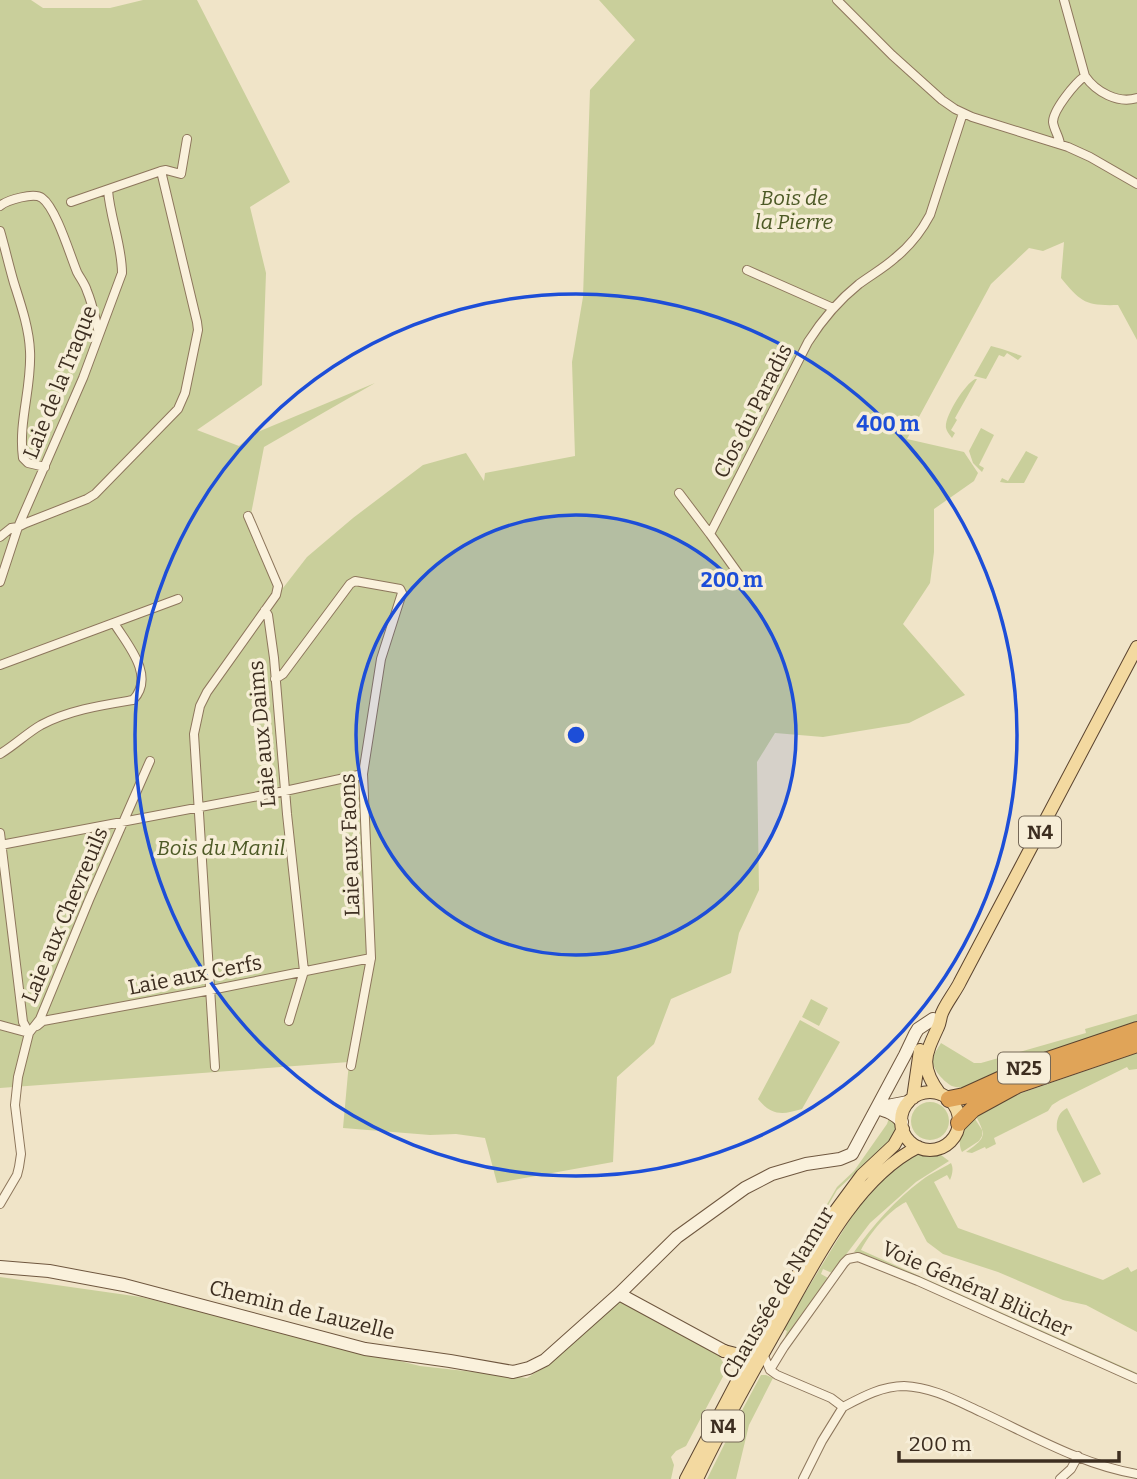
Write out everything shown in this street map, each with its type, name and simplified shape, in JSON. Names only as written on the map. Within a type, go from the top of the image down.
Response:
[{"type":"highway","name":"N25","points":[[944,1096],[964,1096],[1030,1066],[1137,1030]]},
{"type":"highway","name":"N25","points":[[959,1123],[973,1109],[1017,1085],[1137,1044]]},
{"type":"main road","name":"Chaussée de Namur","points":[[697,1479],[747,1373],[843,1199],[862,1175],[894,1145],[902,1125],[902,1115],[911,1100],[921,1047],[965,974],[1137,647]]},
{"type":"main road","name":"Chaussée de Namur","points":[[757,1354],[856,1200],[882,1173],[919,1147],[936,1149],[946,1145],[955,1136],[959,1123],[958,1112],[929,1077],[926,1064],[928,1047],[940,1023],[937,1017]]},
{"type":"main road","points":[[911,1100],[930,1092],[944,1096]]},
{"type":"main road","points":[[902,1125],[911,1142],[919,1147]]},
{"type":"main road","points":[[724,1351],[743,1356],[757,1354]]},
{"type":"main road","points":[[724,1351],[747,1373]]},
{"type":"main road","name":"Chaussée de Namur","points":[[686,1479],[703,1445],[747,1373]]},
{"type":"street","points":[[838,0],[892,55],[942,100],[963,113],[1090,156],[1137,184]]},
{"type":"street","points":[[1064,0],[1089,82],[1113,98],[1124,100],[1137,97]]},
{"type":"street","points":[[1060,144],[1054,127],[1055,115],[1085,76]]},
{"type":"street","name":"Clos du Paradis","points":[[710,534],[818,325],[856,286],[895,259],[924,226],[963,113]]},
{"type":"street","points":[[71,202],[161,171],[181,174],[187,139]]},
{"type":"street","points":[[0,537],[11,528],[95,494],[178,409],[185,393],[198,330],[161,171]]},
{"type":"street","name":"Laie de la Traque","points":[[0,582],[19,527],[83,378],[122,273],[108,190]]},
{"type":"street","points":[[1,205],[34,196],[40,197],[48,206],[86,288],[99,333]]},
{"type":"street","points":[[0,231],[22,309],[30,351],[24,407],[23,458],[29,463],[45,467]]},
{"type":"street","points":[[747,270],[833,308]]},
{"type":"street","points":[[680,493],[745,583]]},
{"type":"street","points":[[215,1067],[193,743],[197,717],[207,692],[276,595],[278,586],[248,516]]},
{"type":"street","name":"Laie aux Faons","points":[[275,679],[283,674],[350,584],[355,581],[400,589],[402,593],[381,659],[363,774],[371,958],[351,1066]]},
{"type":"street","points":[[0,664],[178,599]]},
{"type":"street","name":"Laie aux Daims","points":[[265,610],[271,634],[304,971],[289,1021]]},
{"type":"street","points":[[0,754],[36,727],[51,720],[133,700],[137,696],[141,679],[138,661],[114,623]]},
{"type":"street","name":"Laie aux Chevreuils","points":[[0,1205],[17,1175],[21,1160],[15,1105],[18,1077],[29,1032],[40,1019],[150,761]]},
{"type":"street","points":[[1,847],[363,774]]},
{"type":"street","points":[[0,833],[23,1022],[29,1032]]},
{"type":"street","name":"Laie aux Cerfs","points":[[29,1032],[43,1021],[371,958]]},
{"type":"street","name":"Chemin de Lauzelle","points":[[0,1267],[59,1273],[124,1285],[365,1349],[513,1372],[529,1368],[545,1360],[619,1294],[677,1237],[745,1188],[772,1174],[852,1154],[918,1029],[937,1017]]},
{"type":"street","points":[[0,1025],[29,1032]]},
{"type":"street","points":[[877,1108],[911,1100]]},
{"type":"street","points":[[877,1108],[897,1116],[902,1125]]},
{"type":"street","name":"Voie Général Blücher","points":[[770,1370],[844,1263],[848,1259],[858,1257],[1137,1379]]},
{"type":"street","points":[[619,1294],[724,1351]]},
{"type":"street","points":[[757,1354],[770,1370],[783,1379],[831,1398],[843,1407]]},
{"type":"street","points":[[747,1373],[770,1370]]},
{"type":"street","points":[[803,1479],[843,1407],[882,1389],[905,1386],[947,1396],[1078,1456],[1110,1468],[1137,1474]]},
{"type":"street","points":[[1060,1479],[1071,1469],[1078,1456]]},
{"type":"green space","points":[[0,0],[31,0],[43,8],[110,8],[143,0],[197,0],[290,182],[250,207],[266,273],[262,385],[197,430],[239,446],[253,434],[375,383],[264,447],[251,514],[283,588],[307,557],[423,465],[466,453],[484,481],[485,473],[575,456],[572,362],[583,297],[590,90],[635,40],[599,0],[1137,0],[1137,340],[1118,305],[1098,305],[1085,301],[1061,278],[1064,242],[1043,251],[1029,248],[991,284],[907,439],[964,452],[978,473],[974,481],[934,509],[934,552],[930,583],[903,624],[965,695],[909,723],[823,737],[775,733],[757,762],[759,890],[739,933],[731,973],[671,999],[654,1044],[617,1077],[613,1162],[497,1183],[485,1138],[343,1128],[349,1062],[0,1088]]},
{"type":"green space","points":[[991,346],[1022,356],[1018,360],[1007,353],[1004,357],[999,355],[986,379],[974,376]]},
{"type":"green space","points":[[975,379],[955,418],[957,420],[951,430],[955,433],[952,438],[946,428],[948,416],[961,394]]},
{"type":"green space","points":[[981,428],[994,435],[979,465],[984,468],[982,472],[973,463],[969,451]]},
{"type":"green space","points":[[1026,451],[1038,457],[1024,483],[1000,482],[1002,478],[1008,481]]},
{"type":"green space","points":[[811,999],[828,1008],[819,1026],[802,1017]]},
{"type":"green space","points":[[1137,1014],[1137,1023],[999,1071],[969,1087],[949,1084],[933,1063],[941,1043],[974,1063],[981,1063],[1086,1033],[1085,1029]]},
{"type":"green space","points":[[800,1020],[840,1042],[802,1109],[778,1113],[768,1109],[758,1099]]},
{"type":"green space","points":[[1137,1053],[1137,1069],[1129,1070],[1127,1067],[1060,1100],[1048,1111],[994,1138],[996,1144],[972,1153],[966,1152],[978,1143],[983,1132],[975,1114],[1007,1098]]},
{"type":"green space","points":[[930,1102],[944,1107],[949,1121],[944,1135],[930,1140],[916,1135],[911,1121],[916,1107]]},
{"type":"green space","points":[[1067,1108],[1101,1174],[1083,1183],[1057,1130],[1058,1118]]},
{"type":"green space","points":[[972,1114],[982,1130],[982,1136],[962,1152],[961,1133]]},
{"type":"green space","points":[[890,1115],[896,1127],[890,1141],[837,1190],[816,1226],[837,1187],[854,1171],[887,1124]]},
{"type":"green space","points":[[919,1153],[941,1155],[949,1161],[916,1182],[870,1223],[832,1273],[823,1269],[821,1274],[828,1278],[785,1337],[787,1331],[783,1329],[855,1211],[884,1179]]},
{"type":"green space","points":[[951,1163],[953,1170],[950,1180],[947,1175],[934,1182],[958,1228],[1103,1280],[1128,1267],[1131,1272],[1137,1269],[1137,1332],[1086,1305],[1063,1300],[998,1272],[943,1254],[927,1242],[906,1202],[880,1223],[861,1250],[1137,1373],[1137,1376],[854,1252],[894,1204],[925,1178]]},
{"type":"green space","points":[[0,1277],[141,1297],[420,1366],[527,1378],[546,1366],[617,1302],[623,1301],[718,1354],[727,1369],[686,1446],[671,1457],[674,1465],[671,1479],[0,1479]]},
{"type":"green space","points":[[761,1375],[773,1378],[749,1425],[736,1479],[707,1479],[731,1431]]},
{"type":"park label","name":"Bois de la Pierre","points":[[794,210]]},
{"type":"park label","name":"Bois du Manil","points":[[221,848]]}]
